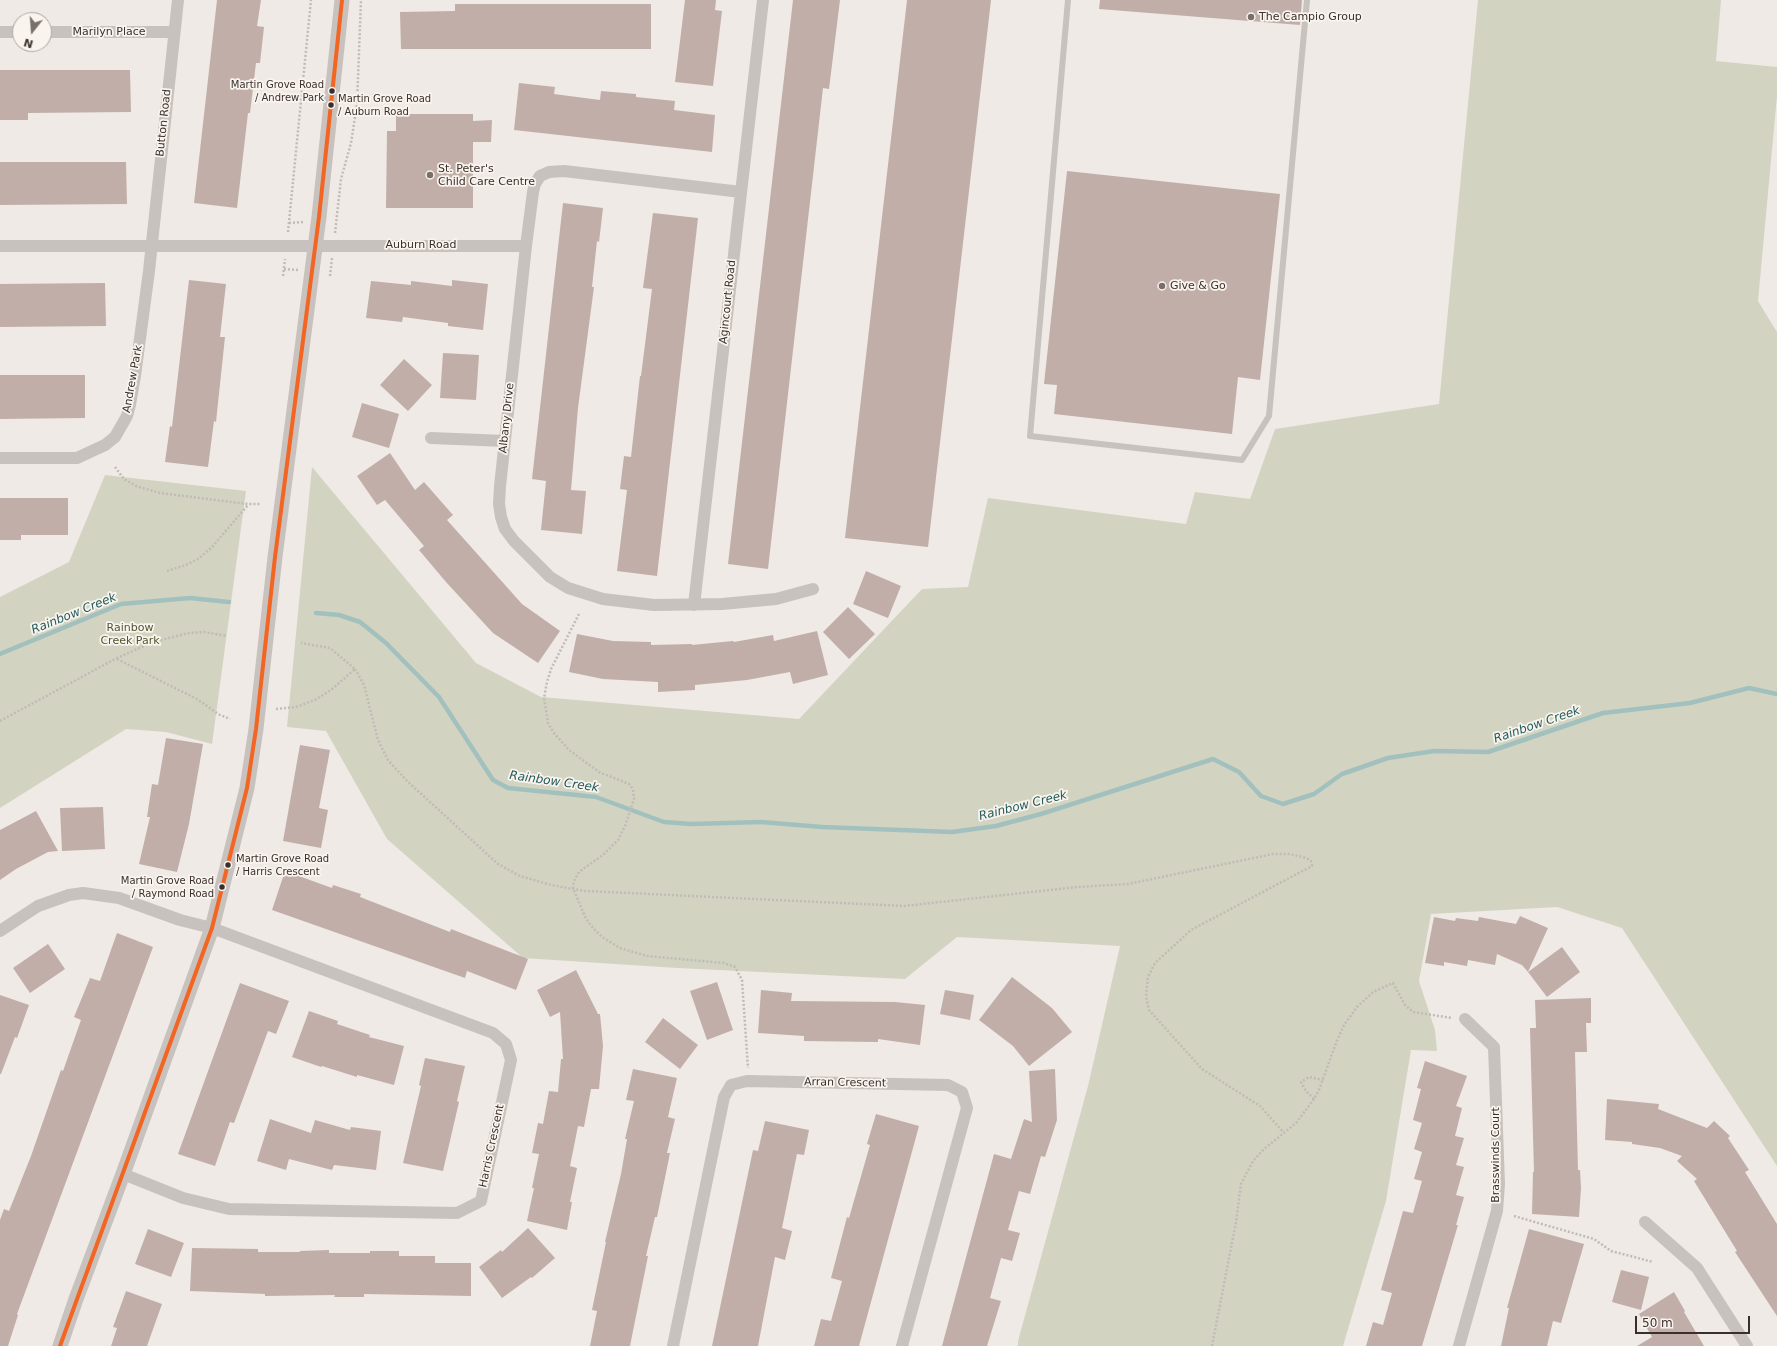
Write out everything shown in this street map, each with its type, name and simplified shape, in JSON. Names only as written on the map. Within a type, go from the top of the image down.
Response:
[{"type":"street","name":"Button Road","points":[[152,246],[178,0]]},
{"type":"street","points":[[60,1346],[212,928],[246,788],[256,729],[275,557],[316,246],[342,0]]},
{"type":"street","name":"Agincourt Road","points":[[694,605],[763,0]]},
{"type":"street","points":[[0,32],[12,32]]},
{"type":"street","name":"Marilyn Place","points":[[52,32],[174,32]]},
{"type":"street","name":"Albany Drive","points":[[741,192],[564,171],[548,172],[540,176],[535,184],[526,246],[504,441],[499,504],[500,517],[505,528],[514,541],[550,577],[568,588],[603,599],[654,605],[694,605],[776,599],[813,589]]},
{"type":"street","points":[[0,246],[316,246]]},
{"type":"street","name":"Andrew Park","points":[[0,458],[77,458],[105,445],[115,437],[127,416],[130,405],[152,246]]},
{"type":"street","name":"Auburn Road","points":[[316,246],[526,246]]},
{"type":"street","points":[[431,438],[504,441]]},
{"type":"street","points":[[0,931],[38,906],[69,895],[83,893],[119,898],[180,920],[212,928]]},
{"type":"street","name":"Harris Crescent","points":[[123,1174],[183,1198],[229,1209],[458,1213],[481,1201],[511,1060],[506,1044],[492,1032],[212,928]]},
{"type":"street","name":"Brasswinds Court","points":[[1459,1346],[1497,1211],[1499,1184],[1494,1047],[1465,1019]]},
{"type":"street","name":"Arran Crescent","points":[[673,1346],[724,1097],[731,1084],[747,1081],[948,1085],[962,1092],[967,1108],[902,1346]]},
{"type":"street","points":[[1645,1222],[1697,1268],[1747,1346]]},
{"type":"lane","points":[[1068,0],[1030,436],[1242,460],[1269,416],[1307,0]]},
{"type":"path","points":[[288,235],[311,0]]},
{"type":"path","points":[[336,216],[341,180],[351,143],[356,104],[361,0]]},
{"type":"path","points":[[115,467],[124,480],[136,486],[160,493],[248,504],[261,504]]},
{"type":"path","points":[[167,571],[186,565],[198,559],[212,547],[248,504]]},
{"type":"path","points":[[579,614],[551,669],[547,682],[544,698],[548,723],[553,732],[569,750],[599,772],[629,784],[633,789],[634,799],[625,826],[618,840],[612,848],[579,872],[574,881],[573,888],[586,919],[602,938],[620,948],[647,956],[724,963],[735,967],[742,980],[748,1069]]},
{"type":"path","points":[[0,721],[117,658],[153,642],[171,636],[204,632],[227,636]]},
{"type":"path","points":[[301,643],[330,648],[355,669],[364,685],[378,740],[388,760],[406,781],[498,864],[520,876],[551,885],[585,891],[904,906],[1077,887],[1128,884],[1273,854],[1290,854],[1306,858],[1311,861],[1312,866],[1191,930],[1175,943],[1155,963],[1148,977],[1146,996],[1149,1010],[1202,1069],[1260,1106],[1284,1133]]},
{"type":"path","points":[[117,658],[197,699],[218,714],[230,719]]},
{"type":"path","points":[[276,709],[296,707],[315,700],[331,690],[355,669]]},
{"type":"path","points":[[1212,1346],[1236,1222],[1241,1184],[1253,1161],[1264,1149],[1296,1123],[1314,1099],[1323,1080],[1344,1025],[1357,1006],[1373,992],[1393,983],[1405,1005],[1413,1012],[1465,1019]]},
{"type":"path","points":[[1314,1099],[1306,1091],[1301,1082],[1309,1077],[1323,1080]]},
{"type":"path","points":[[1514,1216],[1594,1239],[1611,1251],[1652,1262]]},
{"type":"green space","points":[[1478,0],[1721,0],[1716,61],[1777,67],[1777,96],[1758,301],[1777,332],[1777,1166],[1622,928],[1557,907],[1431,914],[1419,981],[1435,1030],[1437,1051],[1411,1050],[1386,1201],[1343,1346],[1018,1346],[1018,1341],[1088,1086],[1120,946],[957,937],[905,979],[677,968],[523,958],[387,839],[326,731],[287,727],[312,467],[476,663],[541,697],[799,719],[922,589],[968,587],[988,498],[1186,524],[1195,492],[1250,499],[1275,429],[1439,404]]},
{"type":"green space","name":"Rainbow Creek Park","points":[[105,475],[246,491],[212,744],[166,732],[126,729],[0,808],[0,597],[69,562]]},
{"type":"building","points":[[217,0],[261,0],[257,26],[264,27],[260,63],[256,63],[250,113],[248,113],[237,208],[194,203]]},
{"type":"building","points":[[685,0],[716,0],[715,10],[722,11],[713,86],[675,82]]},
{"type":"building","points":[[793,0],[840,0],[829,89],[823,88],[768,569],[728,564]]},
{"type":"building","points":[[907,0],[991,0],[928,547],[845,538]]},
{"type":"building","name":"The Campio Group","points":[[1100,0],[1302,0],[1300,25],[1099,9]]},
{"type":"building","points":[[455,4],[651,4],[651,49],[401,49],[400,12],[455,11]]},
{"type":"building","points":[[0,70],[130,70],[131,112],[28,113],[28,120],[0,120]]},
{"type":"building","points":[[519,83],[555,87],[554,94],[600,100],[601,91],[636,94],[636,97],[675,101],[674,110],[715,115],[712,152],[514,130]]},
{"type":"building","name":"St. Peter's Child Care Centre","points":[[396,114],[473,114],[473,121],[492,120],[491,142],[473,142],[473,208],[386,208],[387,131],[396,131]]},
{"type":"building","points":[[0,162],[126,162],[127,204],[0,205]]},
{"type":"building","name":"Give & Go","points":[[1067,171],[1280,194],[1260,380],[1238,377],[1232,434],[1054,414],[1057,385],[1044,384]]},
{"type":"building","points":[[563,203],[603,208],[599,242],[597,241],[592,287],[594,287],[578,408],[571,490],[586,491],[582,534],[541,530],[546,481],[532,479]]},
{"type":"building","points":[[653,213],[698,218],[657,576],[617,571],[627,490],[620,489],[624,456],[631,457],[652,289],[643,288]]},
{"type":"building","points":[[189,280],[226,284],[220,337],[225,337],[216,422],[214,421],[208,467],[165,462],[170,426],[172,427]]},
{"type":"building","points":[[452,280],[488,284],[483,330],[448,326],[448,323],[403,317],[402,322],[366,318],[371,281],[411,285],[411,281],[452,286]]},
{"type":"building","points":[[105,283],[106,326],[0,327],[0,284]]},
{"type":"building","points":[[443,353],[479,355],[476,400],[440,398]]},
{"type":"building","points":[[404,359],[432,385],[408,411],[380,385]]},
{"type":"building","points":[[0,375],[85,375],[85,418],[0,419]]},
{"type":"building","points":[[362,403],[399,414],[389,448],[352,437]]},
{"type":"building","points":[[390,453],[415,490],[424,482],[453,515],[447,520],[522,604],[560,631],[538,663],[493,633],[419,550],[424,546],[385,500],[377,505],[357,476]]},
{"type":"building","points":[[0,498],[68,498],[68,535],[21,535],[21,540],[0,540]]},
{"type":"building","points":[[866,571],[901,586],[888,618],[853,604]]},
{"type":"building","points":[[848,607],[875,634],[849,659],[823,632]]},
{"type":"building","points":[[817,631],[828,675],[793,684],[790,672],[747,680],[695,685],[695,690],[658,692],[658,682],[603,679],[569,672],[577,634],[613,641],[651,642],[651,645],[692,645],[734,642],[773,635],[774,641]]},
{"type":"building","points":[[166,738],[203,744],[189,824],[177,872],[139,864],[150,817],[147,817],[152,784],[158,785]]},
{"type":"building","points":[[300,745],[330,750],[319,808],[328,810],[321,848],[283,841]]},
{"type":"building","points":[[103,807],[105,849],[62,851],[60,808]]},
{"type":"building","points":[[36,811],[58,851],[48,852],[16,869],[0,880],[0,830]]},
{"type":"building","points":[[285,871],[332,888],[333,885],[361,894],[360,897],[450,932],[451,929],[528,959],[516,990],[467,971],[465,978],[272,910]]},
{"type":"building","points":[[1520,916],[1548,928],[1528,972],[1522,965],[1497,954],[1495,965],[1468,960],[1467,966],[1444,962],[1444,966],[1425,963],[1434,917],[1455,921],[1456,918],[1478,921],[1479,917],[1516,924]]},
{"type":"building","points":[[117,933],[153,947],[17,1314],[18,1315],[8,1346],[0,1346],[0,1220],[4,1209],[9,1211],[31,1156],[61,1070],[63,1071],[81,1020],[74,1017],[90,978],[100,981]]},
{"type":"building","points":[[48,944],[65,969],[30,993],[13,968]]},
{"type":"building","points":[[1562,947],[1580,972],[1547,997],[1528,972]]},
{"type":"building","points":[[576,970],[598,1014],[600,1014],[603,1046],[599,1089],[591,1089],[584,1127],[578,1126],[570,1166],[577,1168],[570,1202],[572,1202],[567,1230],[527,1221],[539,1154],[532,1153],[538,1123],[543,1124],[549,1091],[558,1092],[561,1059],[563,1059],[560,1012],[550,1017],[537,990]]},
{"type":"building","points":[[1012,977],[1052,1008],[1072,1032],[1029,1066],[1013,1046],[979,1020]]},
{"type":"building","points":[[717,982],[733,1030],[707,1040],[690,991]]},
{"type":"building","points":[[240,983],[289,1001],[276,1034],[268,1031],[234,1123],[230,1122],[215,1166],[178,1154]]},
{"type":"building","points":[[761,990],[792,993],[791,1001],[895,1002],[925,1005],[920,1045],[878,1039],[878,1042],[804,1041],[804,1036],[758,1033]]},
{"type":"building","points":[[945,990],[974,995],[970,1020],[940,1014]]},
{"type":"building","points":[[0,995],[29,1005],[17,1038],[15,1037],[1,1074],[0,1074]]},
{"type":"building","points":[[1591,998],[1591,1023],[1586,1023],[1587,1052],[1575,1052],[1578,1170],[1580,1170],[1581,1188],[1579,1217],[1532,1214],[1534,1172],[1530,1028],[1536,1028],[1535,1000]]},
{"type":"building","points":[[309,1011],[338,1021],[337,1024],[370,1035],[369,1037],[404,1046],[394,1085],[357,1075],[357,1077],[292,1057]]},
{"type":"building","points":[[663,1018],[698,1045],[680,1069],[645,1042]]},
{"type":"building","points":[[425,1058],[465,1066],[457,1101],[459,1102],[443,1171],[403,1163],[421,1086],[419,1085]]},
{"type":"building","points":[[1425,1061],[1467,1076],[1456,1106],[1462,1108],[1455,1136],[1464,1138],[1456,1165],[1464,1167],[1456,1195],[1464,1197],[1456,1225],[1458,1225],[1422,1346],[1366,1346],[1373,1322],[1383,1325],[1392,1293],[1381,1290],[1403,1211],[1413,1213],[1422,1181],[1414,1179],[1422,1152],[1414,1149],[1422,1123],[1413,1120],[1421,1089],[1417,1088]]},
{"type":"building","points":[[633,1069],[677,1078],[668,1117],[675,1119],[667,1153],[670,1153],[657,1217],[655,1217],[646,1256],[648,1256],[630,1346],[590,1346],[597,1311],[592,1310],[605,1242],[621,1174],[627,1139],[625,1139],[634,1101],[626,1100]]},
{"type":"building","points":[[1055,1069],[1057,1120],[1045,1157],[1041,1156],[1030,1194],[1019,1191],[1008,1230],[1020,1233],[1012,1261],[1001,1258],[990,1298],[1001,1301],[987,1346],[942,1346],[994,1154],[1011,1159],[1024,1119],[1032,1122],[1029,1071]]},
{"type":"building","points":[[1607,1099],[1659,1104],[1658,1109],[1707,1128],[1714,1121],[1730,1136],[1728,1138],[1749,1170],[1745,1172],[1777,1224],[1777,1316],[1735,1252],[1737,1251],[1694,1181],[1697,1179],[1677,1161],[1682,1156],[1660,1148],[1632,1144],[1632,1142],[1605,1140]]},
{"type":"building","points":[[876,1114],[919,1126],[859,1346],[814,1346],[821,1319],[831,1321],[842,1281],[831,1278],[847,1217],[849,1218],[870,1145],[867,1144]]},
{"type":"building","points":[[270,1119],[311,1133],[315,1120],[350,1130],[351,1127],[381,1131],[376,1170],[334,1165],[332,1170],[289,1159],[286,1170],[257,1161]]},
{"type":"building","points":[[765,1121],[809,1130],[804,1155],[797,1154],[782,1228],[792,1231],[785,1260],[775,1257],[758,1346],[712,1346],[753,1150],[758,1151]]},
{"type":"building","points":[[528,1228],[555,1258],[532,1278],[531,1277],[502,1298],[479,1267],[501,1250],[502,1252]]},
{"type":"building","points":[[148,1229],[184,1243],[171,1277],[135,1264]]},
{"type":"building","points":[[1529,1229],[1584,1244],[1561,1323],[1553,1321],[1547,1346],[1501,1346],[1509,1308],[1507,1308]]},
{"type":"building","points":[[192,1248],[258,1249],[258,1252],[329,1250],[329,1253],[370,1253],[370,1251],[399,1251],[399,1256],[435,1256],[435,1263],[471,1263],[471,1296],[364,1294],[364,1297],[334,1297],[335,1295],[265,1296],[265,1294],[190,1291]]},
{"type":"building","points":[[1621,1270],[1649,1277],[1641,1310],[1612,1302]]},
{"type":"building","points":[[126,1291],[162,1304],[147,1346],[111,1346],[117,1328],[113,1327]]},
{"type":"building","points":[[1674,1292],[1704,1346],[1637,1346],[1652,1337],[1639,1314]]},
{"type":"waterway","name":"Rainbow Creek","points":[[0,654],[121,604],[190,598],[229,602]]},
{"type":"waterway","name":"Rainbow Creek","points":[[316,613],[339,615],[360,622],[386,643],[439,697],[493,780],[508,788],[596,797],[664,822],[691,824],[761,822],[822,827],[952,832],[996,826],[1041,814],[1213,759],[1239,772],[1261,796],[1283,804],[1314,794],[1342,774],[1388,758],[1434,751],[1488,752],[1603,713],[1690,703],[1749,688],[1777,694]]},
{"type":"transit line","points":[[60,1346],[212,928],[247,788],[256,729],[275,557],[319,217],[342,0]]},
{"type":"place","name":"The Campio Group","points":[[1251,17]]},
{"type":"place","name":"Martin Grove Road / Andrew Park","points":[[332,91]]},
{"type":"place","name":"Martin Grove Road / Auburn Road","points":[[331,105]]},
{"type":"place","name":"St. Peter's Child Care Centre","points":[[430,175]]},
{"type":"place","name":"Give & Go","points":[[1162,286]]},
{"type":"place","name":"Martin Grove Road / Harris Crescent","points":[[228,865]]},
{"type":"place","name":"Martin Grove Road / Raymond Road","points":[[222,887]]}]
